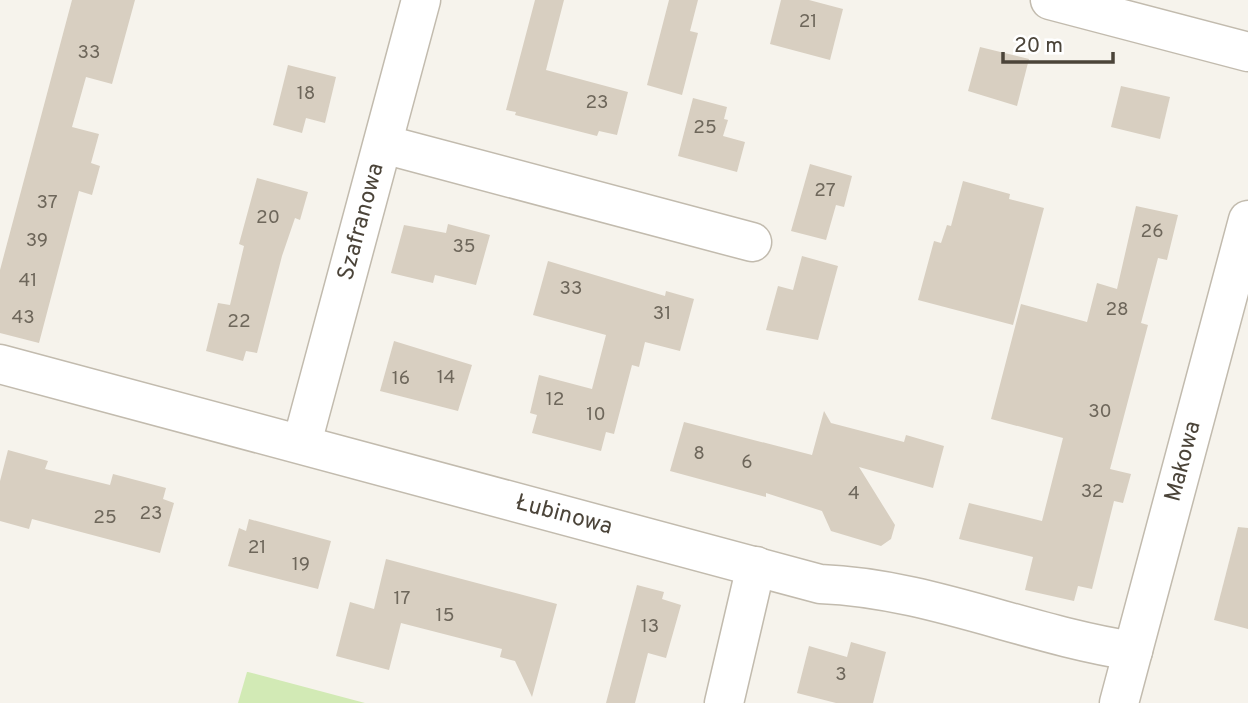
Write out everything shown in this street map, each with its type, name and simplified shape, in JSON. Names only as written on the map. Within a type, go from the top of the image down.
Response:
[{"type":"street","name":"Szafranowa","points":[[302,443],[421,0]]},
{"type":"street","points":[[1050,0],[1248,52]]},
{"type":"street","points":[[383,144],[752,242]]},
{"type":"street","name":"Makowa","points":[[1119,703],[1248,220]]},
{"type":"street","name":"Łubinowa","points":[[0,364],[820,584],[867,586],[910,595],[1133,652]]},
{"type":"street","points":[[724,703],[757,566]]},
{"type":"green space","points":[[248,672],[365,703],[238,703]]},
{"type":"building","points":[[72,0],[135,0],[112,84],[86,77],[72,127],[99,134],[91,163],[100,166],[92,195],[79,191],[39,343],[0,333],[0,270]]},
{"type":"building","points":[[535,0],[564,0],[546,70],[628,92],[617,135],[599,131],[597,136],[515,115],[516,112],[506,110]]},
{"type":"building","points":[[669,0],[698,0],[690,31],[698,33],[682,95],[647,85]]},
{"type":"building","points":[[781,0],[809,0],[843,9],[830,60],[770,44]]},
{"type":"building","points":[[980,47],[1029,59],[1017,106],[968,91]]},
{"type":"building","points":[[288,65],[336,77],[325,123],[306,118],[302,133],[273,125]]},
{"type":"building","points":[[1121,86],[1170,97],[1160,139],[1111,127]]},
{"type":"building","points":[[693,98],[727,107],[724,119],[728,120],[723,136],[745,142],[737,172],[678,156]]},
{"type":"building","points":[[810,164],[852,176],[844,207],[836,205],[826,240],[791,231]]},
{"type":"building","points":[[257,178],[308,192],[300,220],[295,218],[282,256],[257,353],[246,351],[243,361],[206,351],[218,303],[230,305],[244,246],[239,244]]},
{"type":"building","points":[[963,181],[1010,194],[1009,199],[1044,208],[1013,325],[918,300],[934,241],[941,243],[947,225],[951,226]]},
{"type":"building","points":[[1136,206],[1178,215],[1167,260],[1158,258],[1141,323],[1148,325],[1110,469],[1131,474],[1123,503],[1114,501],[1092,589],[1078,586],[1074,601],[1025,590],[1033,557],[959,539],[969,503],[1042,521],[1063,438],[991,419],[1021,304],[1087,322],[1097,283],[1117,289]]},
{"type":"building","points":[[448,224],[490,235],[476,285],[435,275],[433,283],[391,273],[404,225],[446,233]]},
{"type":"building","points":[[802,256],[838,266],[818,340],[766,330],[778,286],[793,290]]},
{"type":"building","points":[[548,261],[665,296],[666,291],[694,299],[680,351],[645,342],[639,367],[632,365],[614,434],[606,432],[601,451],[532,433],[537,415],[530,413],[539,375],[592,389],[606,335],[533,315]]},
{"type":"building","points":[[394,341],[472,365],[458,411],[380,391]]},
{"type":"building","points":[[824,411],[831,423],[904,442],[906,435],[944,446],[933,488],[859,467],[895,525],[891,539],[881,546],[831,531],[822,511],[766,493],[766,497],[670,471],[684,422],[812,455]]},
{"type":"building","points":[[8,450],[48,461],[45,469],[110,485],[113,474],[166,488],[163,499],[174,503],[160,553],[32,519],[29,529],[0,521],[0,481]]},
{"type":"building","points":[[249,519],[331,541],[318,589],[228,566],[239,528],[246,531]]},
{"type":"building","points":[[1238,527],[1248,528],[1248,629],[1214,620]]},
{"type":"building","points":[[386,559],[557,604],[532,697],[515,661],[500,657],[502,649],[401,623],[389,670],[336,656],[350,602],[374,609]]},
{"type":"building","points":[[637,585],[664,592],[662,599],[681,605],[666,658],[648,653],[635,703],[606,703]]},
{"type":"building","points":[[851,642],[886,652],[873,703],[836,703],[797,693],[809,646],[847,657]]}]
